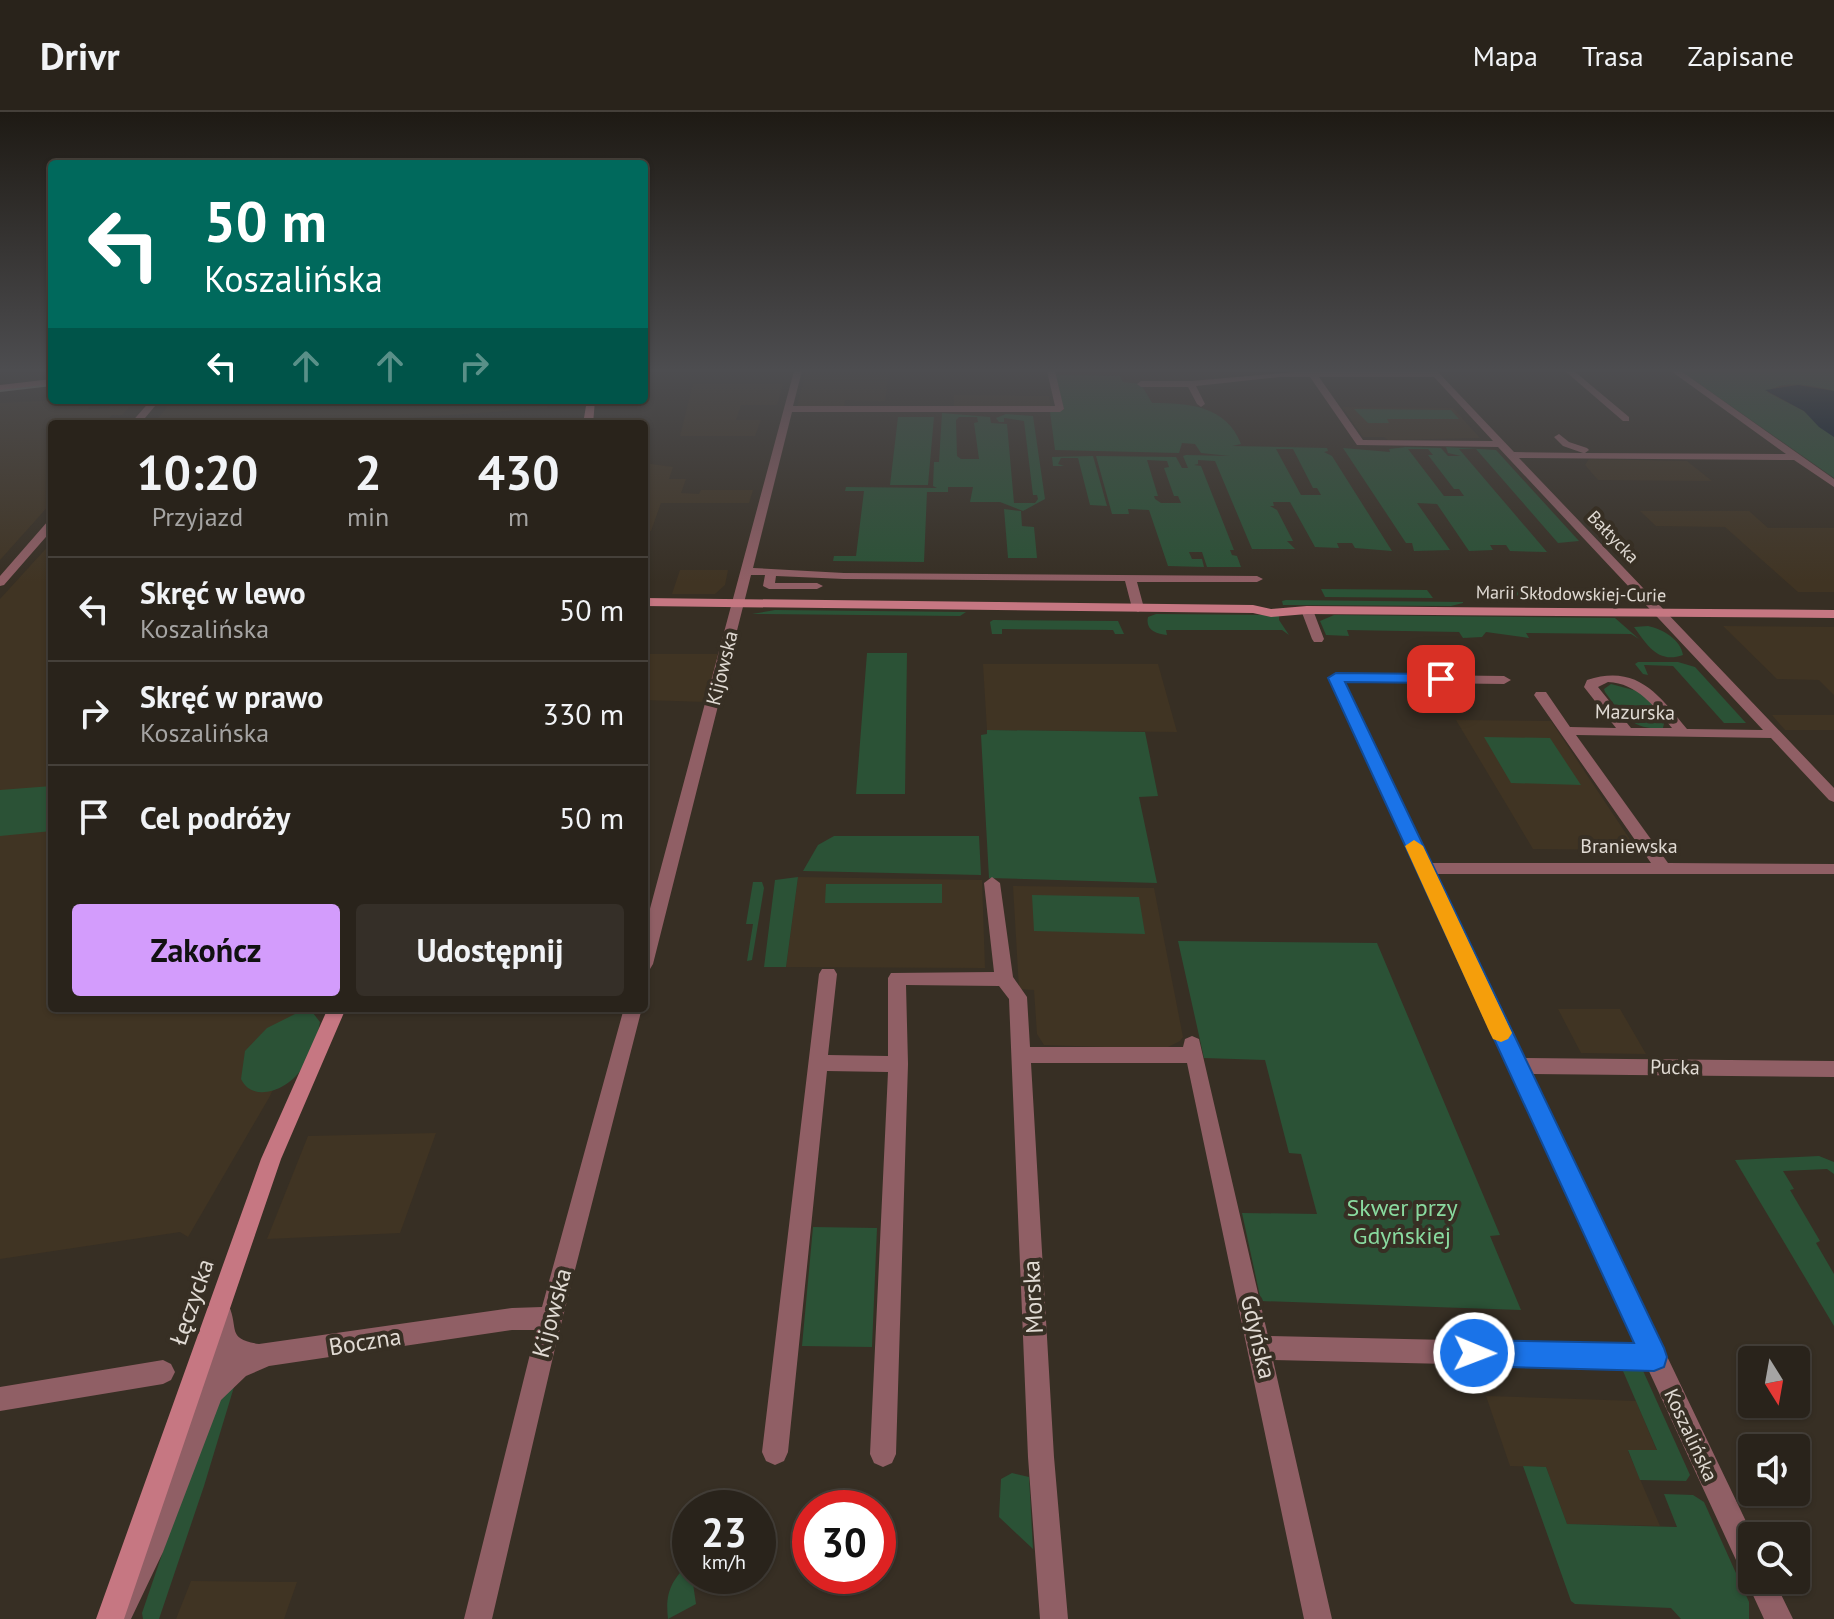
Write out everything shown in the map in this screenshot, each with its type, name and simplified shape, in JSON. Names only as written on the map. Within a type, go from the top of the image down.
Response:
[{"type":"street","name":"Kijowska","points":[[648,949],[779,441]]},
{"type":"street","points":[[1359,441],[1499,444]]},
{"type":"street","name":"Bałtycka","points":[[1497,441],[1834,797]]},
{"type":"street","points":[[1556,454],[1561,441]]},
{"type":"street","points":[[1565,441],[1597,455]]},
{"type":"street","points":[[1774,441],[1834,484]]},
{"type":"street","points":[[1509,455],[1796,457]]},
{"type":"street","points":[[0,583],[48,528]]},
{"type":"street","points":[[747,571],[967,577],[1257,579]]},
{"type":"street","points":[[771,573],[769,586],[817,586]]},
{"type":"street","points":[[967,577],[967,591]]},
{"type":"street","points":[[1130,578],[1138,608]]},
{"type":"street","name":"Marii Skłodowskiej-Curie","points":[[648,602],[917,606],[955,610],[1008,607],[1253,609],[1271,613],[1307,610],[1834,614]]},
{"type":"street","name":"Marii Skłodowskiej-Curie","points":[[648,613],[738,605]]},
{"type":"street","points":[[1307,610],[1318,639]]},
{"type":"street","name":"Koszalińska","points":[[1504,680],[1336,678],[1738,1534]]},
{"type":"street","points":[[1627,732],[1591,687],[1592,683],[1609,678],[1646,688],[1683,733]]},
{"type":"street","points":[[1541,695],[1566,731]]},
{"type":"street","name":"Mazurska","points":[[1566,731],[1776,734]]},
{"type":"street","name":"Mazurska","points":[[1566,731],[1663,868]]},
{"type":"street","name":"Braniewska","points":[[1424,868],[1834,869]]},
{"type":"street","name":"Morska","points":[[992,883],[1004,979],[1018,997],[1041,1457],[1054,1619]]},
{"type":"street","points":[[775,1452],[828,974]]},
{"type":"street","points":[[883,1454],[898,1064],[897,978],[1004,979]]},
{"type":"street","name":"Łęczycka","points":[[110,1619],[271,1159],[335,1012]]},
{"type":"street","name":"Kijowska","points":[[478,1619],[551,1318],[632,1012]]},
{"type":"street","name":"Gdyńska","points":[[1020,1055],[1194,1050],[1318,1619]]},
{"type":"street","points":[[817,1063],[898,1064]]},
{"type":"street","name":"Pucka","points":[[1516,1066],[1834,1069]]},
{"type":"street","points":[[193,1382],[215,1359],[237,1353],[222,1337],[222,1301]]},
{"type":"street","name":"Boczna","points":[[237,1353],[269,1356],[512,1319],[551,1318]]},
{"type":"street","points":[[1261,1348],[1449,1352]]},
{"type":"street","points":[[1474,1353],[1654,1357]]},
{"type":"street","points":[[116,1619],[150,1552],[212,1392],[238,1367],[269,1356]]},
{"type":"street","points":[[0,1399],[163,1372]]},
{"type":"street","points":[[1767,1594],[1779,1619]]},
{"type":"shaded area","points":[[0,441],[48,441],[48,506],[0,560]]},
{"type":"shaded area","points":[[1589,459],[1687,461],[1712,481],[1598,480],[1585,465]]},
{"type":"shaded area","points":[[648,464],[673,467],[669,479],[686,479],[681,493],[753,490],[749,503],[661,503],[651,531],[648,531]]},
{"type":"shaded area","points":[[1640,511],[1749,511],[1768,528],[1834,528],[1834,592],[1798,592],[1725,527],[1656,526]]},
{"type":"shaded area","points":[[48,546],[48,1012],[309,1012],[270,1096],[188,1237],[180,1232],[0,1259],[0,599]]},
{"type":"shaded area","points":[[680,570],[728,570],[725,585],[715,594],[672,594]]},
{"type":"shaded area","points":[[1723,626],[1834,627],[1834,695],[1819,680],[1777,679]]},
{"type":"shaded area","points":[[648,654],[718,654],[706,702],[648,700]]},
{"type":"shaded area","points":[[983,664],[1158,664],[1177,732],[987,730]]},
{"type":"shaded area","points":[[1772,715],[1834,715],[1834,730],[1785,730]]},
{"type":"shaded area","points":[[1456,720],[1551,721],[1637,850],[1533,849]]},
{"type":"shaded area","points":[[798,877],[982,880],[985,968],[786,967]]},
{"type":"shaded area","points":[[1013,886],[1154,888],[1183,1037],[1180,1041],[1164,1049],[1044,1045],[1037,1034],[1034,990],[1019,989]]},
{"type":"shaded area","points":[[1558,1009],[1620,1009],[1646,1054],[1581,1053]]},
{"type":"shaded area","points":[[436,1133],[400,1233],[267,1239],[308,1136]]},
{"type":"shaded area","points":[[1486,1396],[1636,1401],[1657,1451],[1628,1451],[1660,1526],[1567,1524],[1546,1467],[1510,1466]]},
{"type":"shaded area","points":[[191,1581],[297,1582],[284,1619],[176,1619]]},
{"type":"green space","points":[[895,441],[932,441],[928,485],[890,485]]},
{"type":"green space","points":[[940,441],[957,441],[957,456],[961,459],[979,459],[977,441],[1009,441],[1014,503],[1035,503],[1038,499],[1037,495],[1033,495],[1026,441],[1037,441],[1045,499],[1023,511],[1000,502],[970,502],[973,487],[948,487],[948,492],[927,492],[924,562],[833,561],[834,556],[856,556],[864,491],[845,491],[846,487],[937,488],[933,486],[934,462],[939,462]]},
{"type":"green space","points":[[1054,441],[1240,441],[1241,444],[1232,446],[1327,448],[1328,451],[1324,452],[1332,456],[1392,551],[1355,548],[1352,543],[1337,543],[1339,548],[1315,547],[1290,502],[1273,502],[1274,506],[1270,506],[1277,510],[1293,541],[1287,541],[1295,549],[1252,549],[1215,461],[1198,460],[1198,464],[1194,465],[1201,466],[1234,550],[1230,550],[1232,555],[1237,556],[1241,567],[1207,567],[1202,552],[1189,552],[1192,559],[1202,559],[1204,567],[1168,566],[1149,510],[1128,509],[1129,514],[1112,514],[1096,456],[1176,457],[1182,468],[1188,468],[1183,456],[1186,455],[1230,456],[1201,453],[1195,444],[1182,443],[1179,453],[1055,450]],"holes":[[[1276,449],[1293,449],[1313,488],[1317,488],[1321,495],[1301,495]],[[1147,460],[1167,461],[1169,467],[1164,468],[1174,496],[1178,496],[1181,503],[1161,503],[1155,499],[1154,496],[1158,496]]]},
{"type":"green space","points":[[1782,441],[1834,441],[1834,478]]},
{"type":"green space","points":[[1446,447],[1496,450],[1579,541],[1558,543],[1476,449],[1459,449],[1547,552],[1510,551],[1506,545],[1490,545],[1493,550],[1469,551],[1437,504],[1417,503],[1450,550],[1414,551],[1412,543],[1406,543],[1343,448],[1390,452],[1389,449],[1441,448],[1448,456],[1461,456],[1448,453]],"holes":[[[1408,449],[1428,449],[1433,455],[1428,455],[1454,489],[1459,489],[1464,496],[1444,496]]]},
{"type":"green space","points":[[1093,456],[1107,506],[1090,505],[1078,458],[1061,458],[1058,464],[1064,466],[1053,466],[1052,457]]},
{"type":"green space","points":[[1004,509],[1021,511],[1022,526],[1034,527],[1037,558],[1008,558]]},
{"type":"green space","points":[[1482,588],[1591,589],[1597,600],[1545,599],[1540,593],[1524,594],[1527,599],[1490,598]]},
{"type":"green space","points":[[1321,589],[1427,590],[1433,598],[1325,597]]},
{"type":"green space","points":[[1282,601],[1463,603],[1451,606],[1283,605]]},
{"type":"green space","points":[[775,610],[966,612],[960,616],[752,614]]},
{"type":"green space","points":[[1156,614],[1279,615],[1289,635],[1282,630],[1166,630],[1167,635],[1152,630],[1148,625],[1148,617]]},
{"type":"green space","points":[[1334,615],[1615,618],[1639,639],[1631,634],[1526,633],[1529,638],[1486,632],[1482,637],[1463,638],[1459,632],[1347,630],[1349,636],[1326,635],[1320,621]]},
{"type":"green space","points":[[1118,621],[1124,634],[1115,634],[1113,630],[1002,629],[1002,634],[992,634],[990,622]]},
{"type":"green space","points":[[1648,626],[1670,636],[1683,655],[1667,657],[1654,651],[1634,627]]},
{"type":"green space","points":[[867,653],[907,653],[905,794],[856,794]]},
{"type":"green space","points":[[1678,662],[1695,667],[1746,723],[1724,723],[1673,666],[1644,665],[1648,675],[1643,674],[1635,664]]},
{"type":"green space","points":[[1611,684],[1641,692],[1665,719],[1663,728],[1644,727],[1629,719],[1605,692],[1604,689]]},
{"type":"green space","points":[[987,730],[1145,732],[1158,796],[1139,797],[1157,883],[989,878],[981,735],[987,734]]},
{"type":"green space","points":[[1484,737],[1550,738],[1581,785],[1511,783]]},
{"type":"green space","points":[[48,786],[48,831],[0,836],[0,790]]},
{"type":"green space","points":[[834,836],[979,836],[981,875],[803,871],[818,845]]},
{"type":"green space","points":[[798,877],[786,967],[764,967],[775,880]]},
{"type":"green space","points":[[753,882],[762,882],[764,888],[752,960],[747,961],[753,924],[746,924]]},
{"type":"green space","points":[[826,884],[942,884],[942,903],[825,903]]},
{"type":"green space","points":[[1032,895],[1139,897],[1145,934],[1034,931]]},
{"type":"green space","name":"Skwer przy Gdyńskiej","points":[[1178,941],[1377,943],[1500,1235],[1490,1236],[1521,1310],[1261,1301],[1242,1213],[1317,1214],[1301,1154],[1289,1153],[1265,1060],[1204,1058]]},
{"type":"green space","points":[[299,1012],[313,1013],[320,1022],[313,1047],[295,1078],[270,1091],[254,1091],[246,1087],[241,1079],[245,1051],[267,1028]]},
{"type":"green space","points":[[1819,1156],[1834,1162],[1834,1174],[1827,1169],[1783,1171],[1834,1274],[1834,1326],[1735,1160]]},
{"type":"green space","points":[[813,1227],[877,1228],[872,1347],[802,1346]]},
{"type":"green space","points":[[1626,1364],[1640,1364],[1690,1475],[1686,1481],[1640,1480],[1628,1450],[1657,1450],[1623,1371]]},
{"type":"green space","points":[[237,1377],[159,1619],[143,1619],[142,1613],[214,1402]]},
{"type":"green space","points":[[1523,1466],[1546,1467],[1567,1524],[1677,1527],[1664,1494],[1693,1495],[1704,1502],[1738,1578],[1738,1594],[1745,1594],[1749,1602],[1749,1619],[1681,1619],[1671,1608],[1575,1604],[1571,1601]]},
{"type":"green space","points":[[1012,1473],[1029,1477],[1033,1549],[999,1517],[1001,1479]]},
{"type":"green space","points":[[671,1588],[672,1594],[695,1594],[696,1604],[668,1619],[668,1602]]},
{"type":"slow traffic","points":[[1414,846],[1501,1033]]},
{"type":"route","points":[[1441,679],[1336,678],[1654,1357],[1474,1353]]}]
